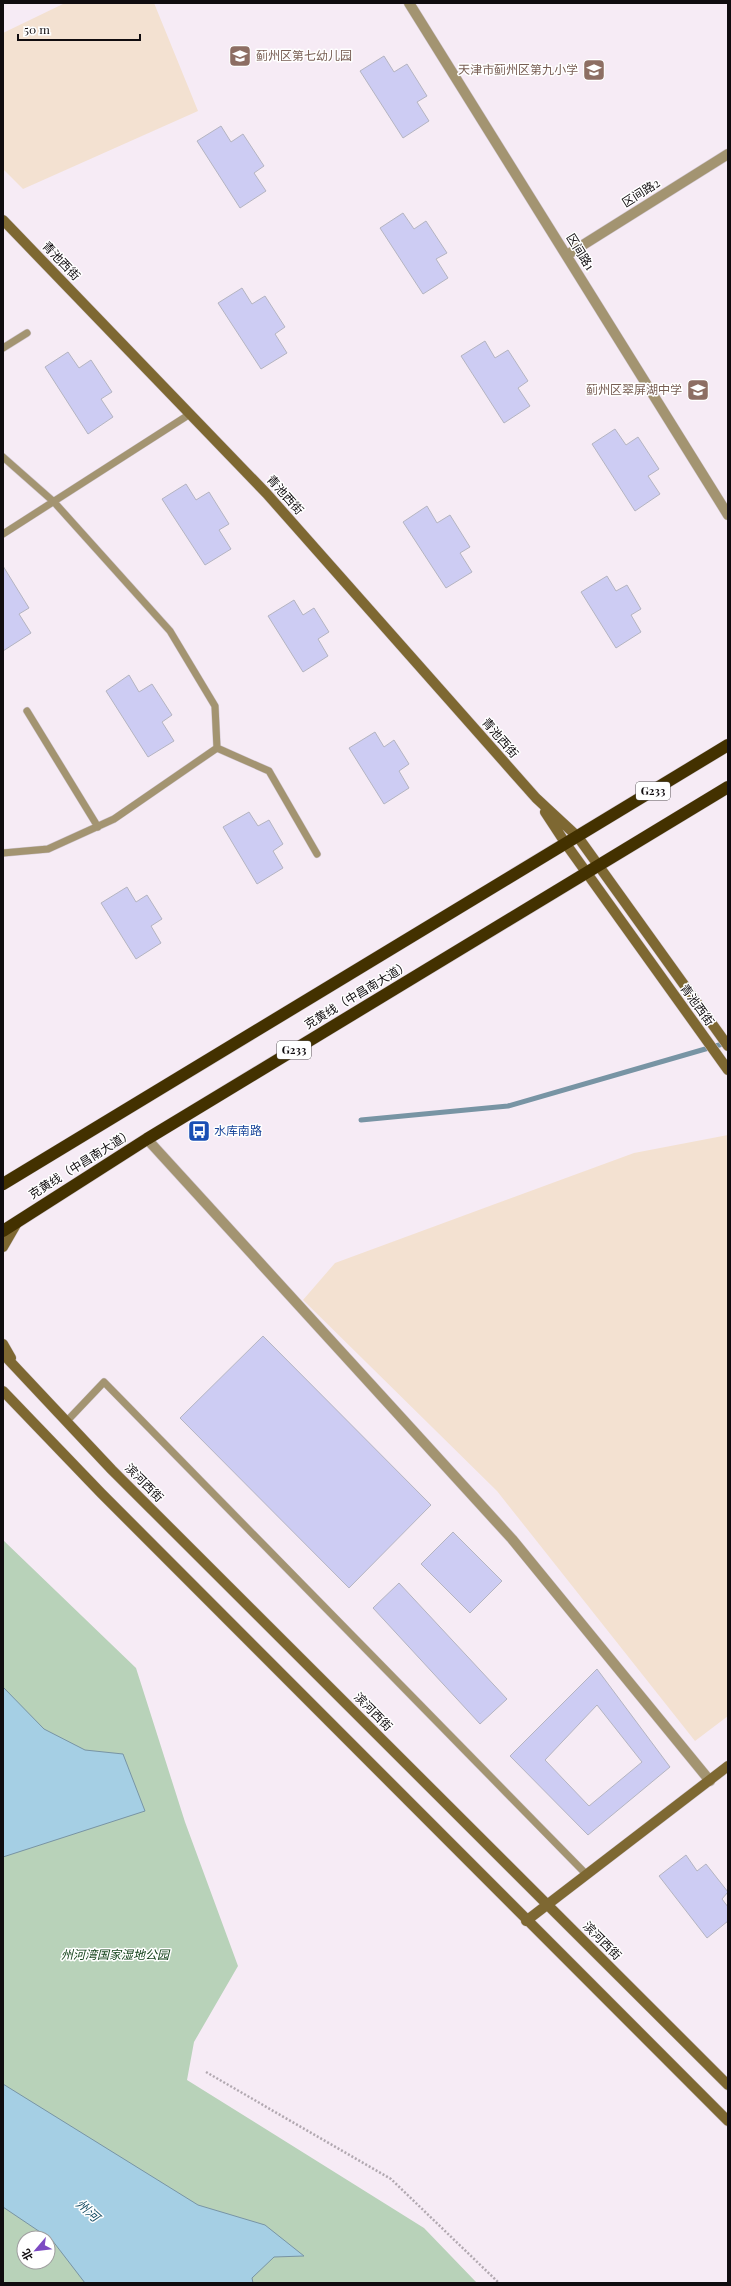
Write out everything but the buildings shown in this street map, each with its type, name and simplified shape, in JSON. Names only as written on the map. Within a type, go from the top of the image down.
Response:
[{"type":"highway","name":"克黄线（中昌南大道）","points":[[3,1184],[728,745]]},
{"type":"highway","name":"克黄线（中昌南大道）","points":[[3,1231],[18,1220],[147,1140],[728,787]]},
{"type":"main road","name":"青池西街","points":[[3,220],[267,494],[536,798],[578,837],[728,1046]]},
{"type":"main road","name":"青池西街","points":[[536,798],[586,873],[728,1070]]},
{"type":"main road","points":[[3,1247],[18,1220]]},
{"type":"main road","points":[[3,1344],[16,1368]]},
{"type":"main road","name":"滨河西街","points":[[3,1354],[66,1422],[728,2085]]},
{"type":"main road","points":[[3,1391],[101,1493],[526,1921],[728,2121]]},
{"type":"main road","points":[[526,1921],[546,1904],[728,1766]]},
{"type":"street","name":"区间路1","points":[[409,3],[728,515]]},
{"type":"street","name":"区间路2","points":[[567,255],[728,154]]},
{"type":"street","points":[[147,1140],[512,1539],[710,1781]]},
{"type":"lane","points":[[3,348],[27,333]]},
{"type":"lane","points":[[3,534],[190,414]]},
{"type":"lane","points":[[3,457],[54,502],[170,631],[215,706],[217,748]]},
{"type":"lane","points":[[27,711],[98,827]]},
{"type":"lane","points":[[3,853],[48,850],[98,827],[114,819],[217,748]]},
{"type":"lane","points":[[217,748],[269,771],[317,854]]},
{"type":"lane","points":[[66,1422],[104,1382],[586,1874]]},
{"type":"path","points":[[206,2072],[391,2179],[499,2283]]},
{"type":"shaded area","points":[[65,3],[154,3],[198,111],[23,189],[3,169],[3,33]]},
{"type":"shaded area","points":[[728,1135],[728,1716],[695,1741],[497,1491],[303,1300],[335,1263],[634,1153]]},
{"type":"green space","name":"州河湾国家湿地公园","points":[[3,1540],[136,1668],[185,1822],[238,1966],[194,2042],[187,2080],[424,2228],[477,2283],[3,2283]]},
{"type":"water","points":[[3,1687],[44,1729],[85,1750],[123,1754],[145,1811],[3,1857]]},
{"type":"water","name":"州河","points":[[3,2084],[198,2205],[265,2225],[304,2256],[274,2257],[252,2278],[253,2283],[85,2283],[56,2245],[56,2230],[37,2230],[3,2207]]},
{"type":"waterway","points":[[361,1120],[508,1106],[726,1043]]},
{"type":"place","name":"蓟州区第七幼儿园","points":[[240,56]]},
{"type":"place","name":"天津市蓟州区第九小学","points":[[594,70]]},
{"type":"place","name":"蓟州区翠屏湖中学","points":[[698,390]]},
{"type":"place","name":"水库南路","points":[[199,1131]]}]
